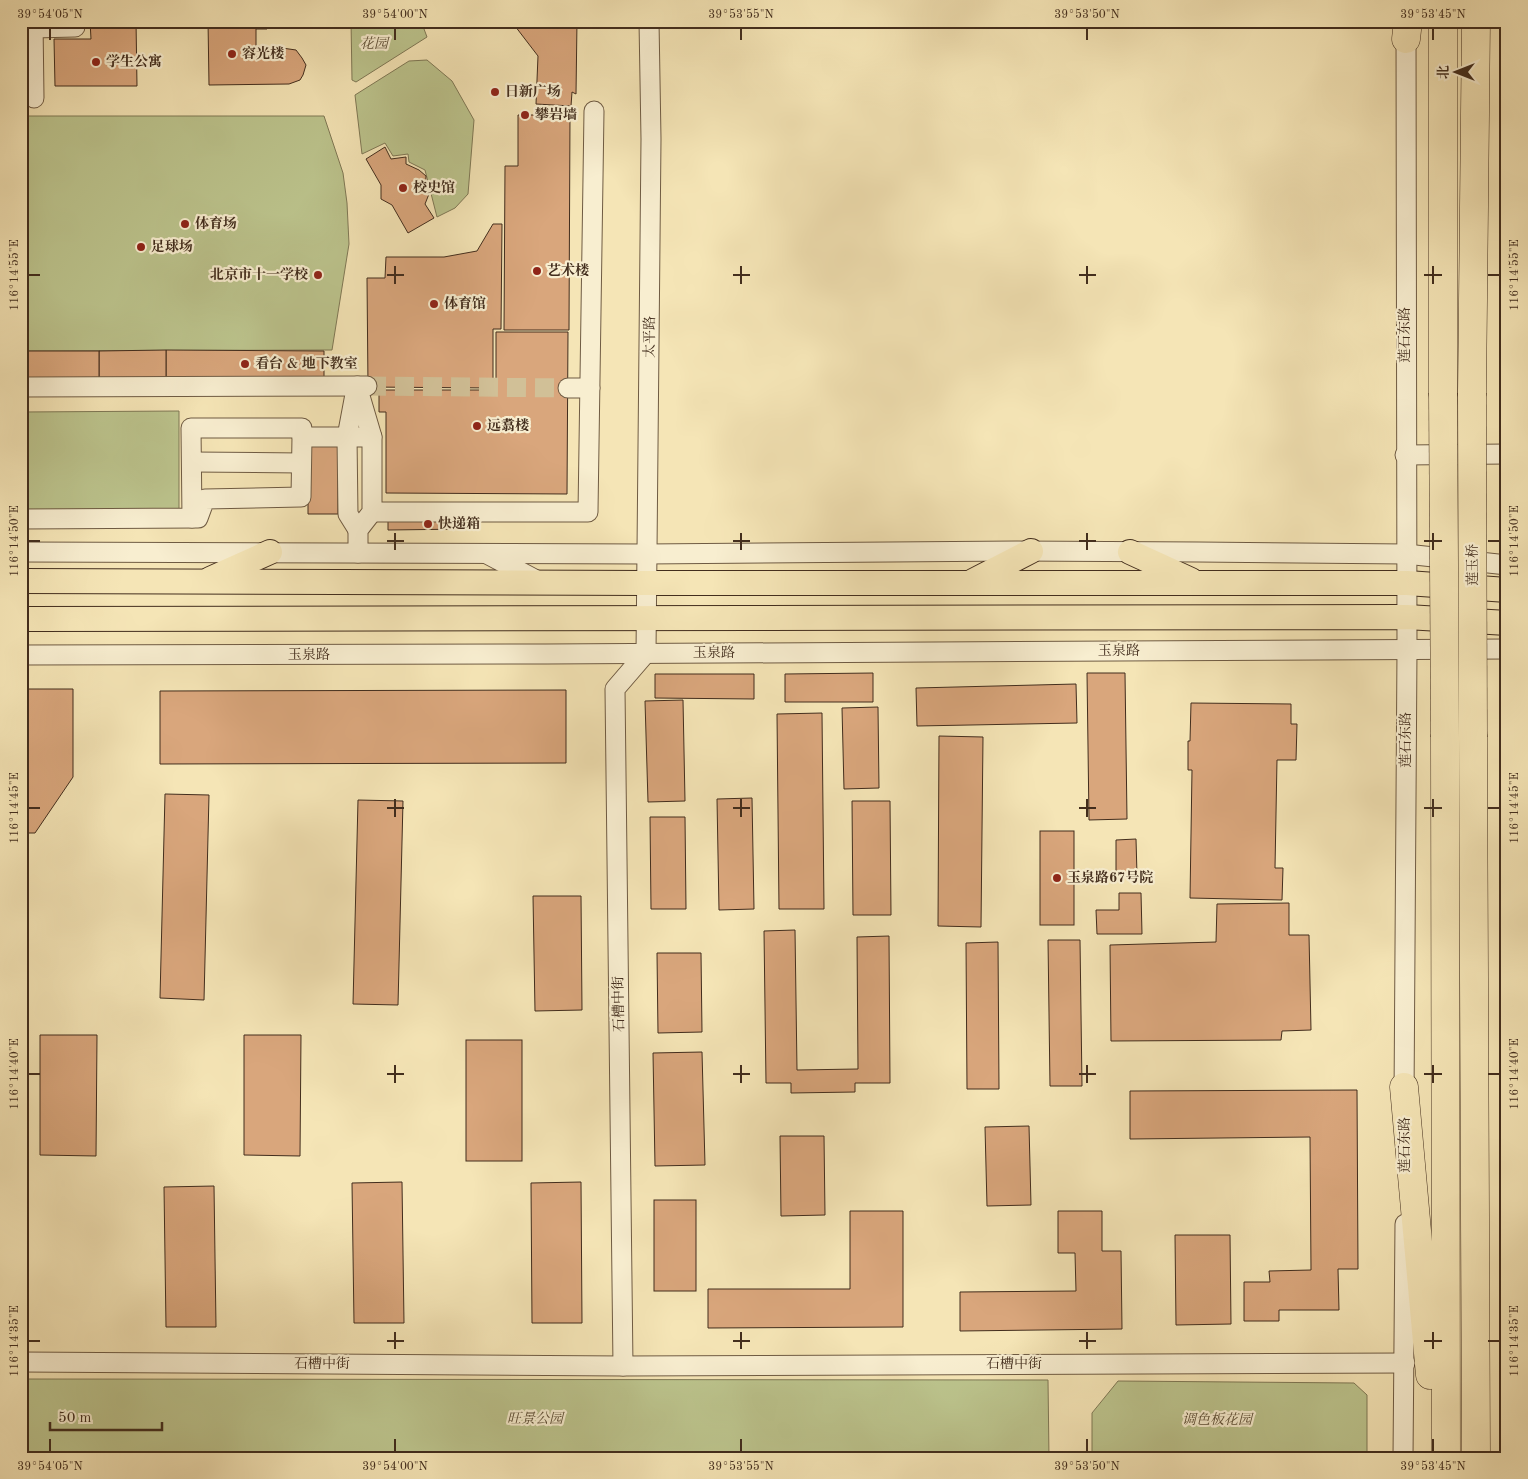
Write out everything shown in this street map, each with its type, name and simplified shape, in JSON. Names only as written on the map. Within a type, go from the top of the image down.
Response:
[{"type":"highway","points":[[1443,21],[1446,1458]]},
{"type":"highway","name":"莲玉桥","points":[[1476,21],[1472,393],[1476,1458]]},
{"type":"highway","points":[[1404,1087],[1437,1458]]},
{"type":"main road","points":[[969,583],[1031,551]]},
{"type":"main road","points":[[204,582],[270,552]]},
{"type":"main road","points":[[1130,552],[1197,583]]},
{"type":"main road","points":[[21,563],[58,582]]},
{"type":"main road","points":[[21,581],[1407,583],[1507,590]]},
{"type":"main road","points":[[21,619],[1407,617],[1507,623]]},
{"type":"street","points":[[34,98],[33,25],[75,28],[75,21]]},
{"type":"street","name":"太平路","points":[[646,654],[650,315],[649,21]]},
{"type":"street","name":"莲石东路","points":[[1403,1458],[1405,1363],[1404,1087],[1407,649],[1405,456],[1406,27]]},
{"type":"street","points":[[372,512],[588,512],[594,111]]},
{"type":"street","points":[[21,387],[362,386]]},
{"type":"street","points":[[358,530],[372,512],[372,437],[362,386]]},
{"type":"street","points":[[358,552],[358,530],[348,514],[347,437],[362,386]]},
{"type":"street","points":[[568,388],[590,388]]},
{"type":"street","points":[[21,519],[198,518],[205,499],[300,497],[302,428],[192,428],[192,518]]},
{"type":"street","points":[[302,437],[372,437]]},
{"type":"street","points":[[1405,456],[1507,454]]},
{"type":"street","points":[[192,462],[301,463]]},
{"type":"street","points":[[21,552],[646,554],[1031,551],[1406,554],[1507,565]]},
{"type":"street","points":[[485,553],[541,583]]},
{"type":"street","name":"玉泉路","points":[[21,655],[646,654],[1507,649]]},
{"type":"street","name":"石槽中街","points":[[623,1366],[615,689],[646,654]]},
{"type":"street","name":"石槽中街","points":[[21,1362],[623,1366],[1405,1363]]},
{"type":"green space","name":"花园","points":[[351,21],[421,21],[427,37],[356,82],[352,80]]},
{"type":"green space","points":[[427,60],[452,81],[474,120],[468,194],[455,208],[437,217],[425,170],[409,162],[408,154],[393,156],[385,143],[362,154],[355,95],[409,61]]},
{"type":"green space","name":"体育场","points":[[21,116],[324,116],[343,173],[349,244],[332,350],[21,351]]},
{"type":"green space","points":[[179,411],[179,514],[21,514],[21,412]]},
{"type":"green space","name":"旺景公园","points":[[21,1379],[1048,1380],[1049,1458],[21,1458]]},
{"type":"green space","name":"调色板花园","points":[[1118,1381],[1354,1383],[1367,1395],[1367,1458],[1092,1458],[1092,1413]]},
{"type":"building","name":"学生公寓","points":[[90,21],[136,21],[137,86],[55,86],[54,39],[91,39]]},
{"type":"building","name":"容光楼","points":[[208,21],[267,21],[267,29],[256,29],[256,57],[268,50],[282,48],[296,50],[306,65],[300,80],[289,84],[209,85]]},
{"type":"building","points":[[339,21],[339,22],[291,22]]},
{"type":"building","points":[[447,21],[472,21],[468,24],[450,23]]},
{"type":"building","points":[[507,21],[577,21],[576,94],[572,92],[571,106],[536,104],[538,56],[515,26]]},
{"type":"building","name":"艺术楼","points":[[518,115],[570,115],[569,330],[504,330],[505,166],[518,166]]},
{"type":"building","name":"校史馆","points":[[385,147],[391,159],[406,157],[406,164],[419,170],[426,176],[425,191],[429,194],[425,204],[434,218],[408,233],[392,205],[381,199],[381,185],[366,159]]},
{"type":"building","name":"体育馆","points":[[493,224],[502,224],[501,329],[493,329],[493,388],[368,387],[367,278],[385,278],[386,257],[444,257],[477,251]]},
{"type":"building","name":"远翥楼","points":[[496,332],[568,332],[567,494],[386,493],[386,412],[379,412],[379,390],[496,390]]},
{"type":"building","name":"看台 & 地下教室","points":[[166,350],[324,351],[324,378],[166,378]]},
{"type":"building","points":[[166,350],[166,378],[99,378],[99,351]]},
{"type":"building","points":[[21,351],[99,351],[99,378],[21,378]]},
{"type":"building","points":[[308,442],[338,443],[338,514],[308,514]]},
{"type":"building","name":"快递箱","points":[[388,518],[467,519],[467,529],[388,530]]},
{"type":"building","points":[[873,673],[873,702],[785,702],[785,674]]},
{"type":"building","points":[[1087,673],[1125,673],[1127,819],[1089,820]]},
{"type":"building","points":[[655,674],[754,674],[754,699],[655,698]]},
{"type":"building","points":[[1076,684],[1077,723],[917,726],[916,688]]},
{"type":"building","points":[[21,689],[73,689],[73,777],[35,833],[21,833]]},
{"type":"building","points":[[566,690],[566,763],[160,764],[160,691]]},
{"type":"building","points":[[683,700],[685,801],[648,802],[645,701]]},
{"type":"building","points":[[1191,703],[1291,704],[1291,724],[1297,724],[1296,760],[1277,760],[1275,868],[1283,868],[1282,900],[1190,898],[1192,770],[1188,770],[1188,741],[1190,741]]},
{"type":"building","points":[[878,707],[879,788],[844,789],[842,708]]},
{"type":"building","points":[[822,713],[824,909],[779,909],[777,714]]},
{"type":"building","points":[[939,736],[983,737],[981,927],[938,926]]},
{"type":"building","points":[[165,794],[209,795],[204,1000],[160,998]]},
{"type":"building","points":[[752,798],[754,909],[719,910],[717,799]]},
{"type":"building","points":[[358,800],[403,801],[398,1005],[353,1004]]},
{"type":"building","points":[[852,801],[890,801],[891,915],[853,915]]},
{"type":"building","points":[[650,817],[685,817],[686,909],[651,909]]},
{"type":"building","name":"玉泉路67号院","points":[[1040,831],[1074,831],[1074,925],[1040,925]]},
{"type":"building","points":[[1136,839],[1137,875],[1116,875],[1116,840]]},
{"type":"building","points":[[1119,893],[1141,893],[1142,934],[1097,934],[1096,910],[1119,910]]},
{"type":"building","points":[[533,896],[581,896],[582,1010],[535,1011]]},
{"type":"building","points":[[1289,903],[1289,935],[1309,935],[1311,1030],[1282,1031],[1281,1040],[1111,1041],[1110,945],[1216,942],[1217,904]]},
{"type":"building","points":[[795,930],[797,1070],[858,1069],[857,937],[889,936],[890,1083],[855,1083],[855,1092],[791,1093],[791,1083],[766,1083],[764,931]]},
{"type":"building","points":[[1048,940],[1080,940],[1082,1086],[1050,1086]]},
{"type":"building","points":[[998,942],[999,1089],[967,1089],[966,943]]},
{"type":"building","points":[[657,953],[701,953],[702,1032],[658,1033]]},
{"type":"building","points":[[40,1035],[97,1035],[96,1156],[40,1155]]},
{"type":"building","points":[[244,1035],[301,1035],[300,1156],[244,1155]]},
{"type":"building","points":[[466,1040],[522,1040],[522,1161],[466,1161]]},
{"type":"building","points":[[702,1052],[705,1165],[655,1166],[653,1053]]},
{"type":"building","points":[[1357,1090],[1358,1269],[1338,1269],[1339,1310],[1279,1310],[1279,1321],[1244,1321],[1244,1282],[1270,1282],[1269,1271],[1311,1270],[1310,1137],[1130,1139],[1130,1091]]},
{"type":"building","points":[[1029,1126],[1031,1205],[987,1206],[985,1127]]},
{"type":"building","points":[[780,1136],[824,1136],[825,1215],[781,1216]]},
{"type":"building","points":[[402,1182],[404,1323],[354,1323],[352,1183]]},
{"type":"building","points":[[581,1182],[582,1323],[532,1323],[531,1183]]},
{"type":"building","points":[[21,1184],[24,1184],[26,1324],[21,1324]]},
{"type":"building","points":[[214,1186],[216,1327],[166,1327],[164,1187]]},
{"type":"building","points":[[654,1200],[696,1200],[696,1291],[654,1291]]},
{"type":"building","points":[[850,1211],[903,1211],[903,1327],[708,1328],[708,1289],[850,1289]]},
{"type":"building","points":[[1058,1211],[1102,1211],[1102,1251],[1121,1251],[1122,1329],[960,1331],[960,1292],[1076,1291],[1075,1253],[1058,1253]]},
{"type":"building","points":[[1175,1235],[1230,1235],[1231,1324],[1176,1325]]},
{"type":"tunnel","points":[[367,386],[568,388]]},
{"type":"place","name":"容光楼","points":[[232,54]]},
{"type":"place","name":"学生公寓","points":[[96,62]]},
{"type":"place","name":"日新广场","points":[[495,92]]},
{"type":"place","name":"攀岩墙","points":[[525,115]]},
{"type":"place","name":"校史馆","points":[[403,188]]},
{"type":"place","name":"体育场","points":[[185,224]]},
{"type":"place","name":"足球场","points":[[141,247]]},
{"type":"place","name":"艺术楼","points":[[537,271]]},
{"type":"place","name":"北京市十一学校","points":[[318,275]]},
{"type":"place","name":"体育馆","points":[[434,304]]},
{"type":"place","name":"看台 & 地下教室","points":[[245,364]]},
{"type":"place","name":"远翥楼","points":[[477,426]]},
{"type":"place","name":"快递箱","points":[[428,524]]},
{"type":"place","name":"玉泉路67号院","points":[[1057,878]]}]
